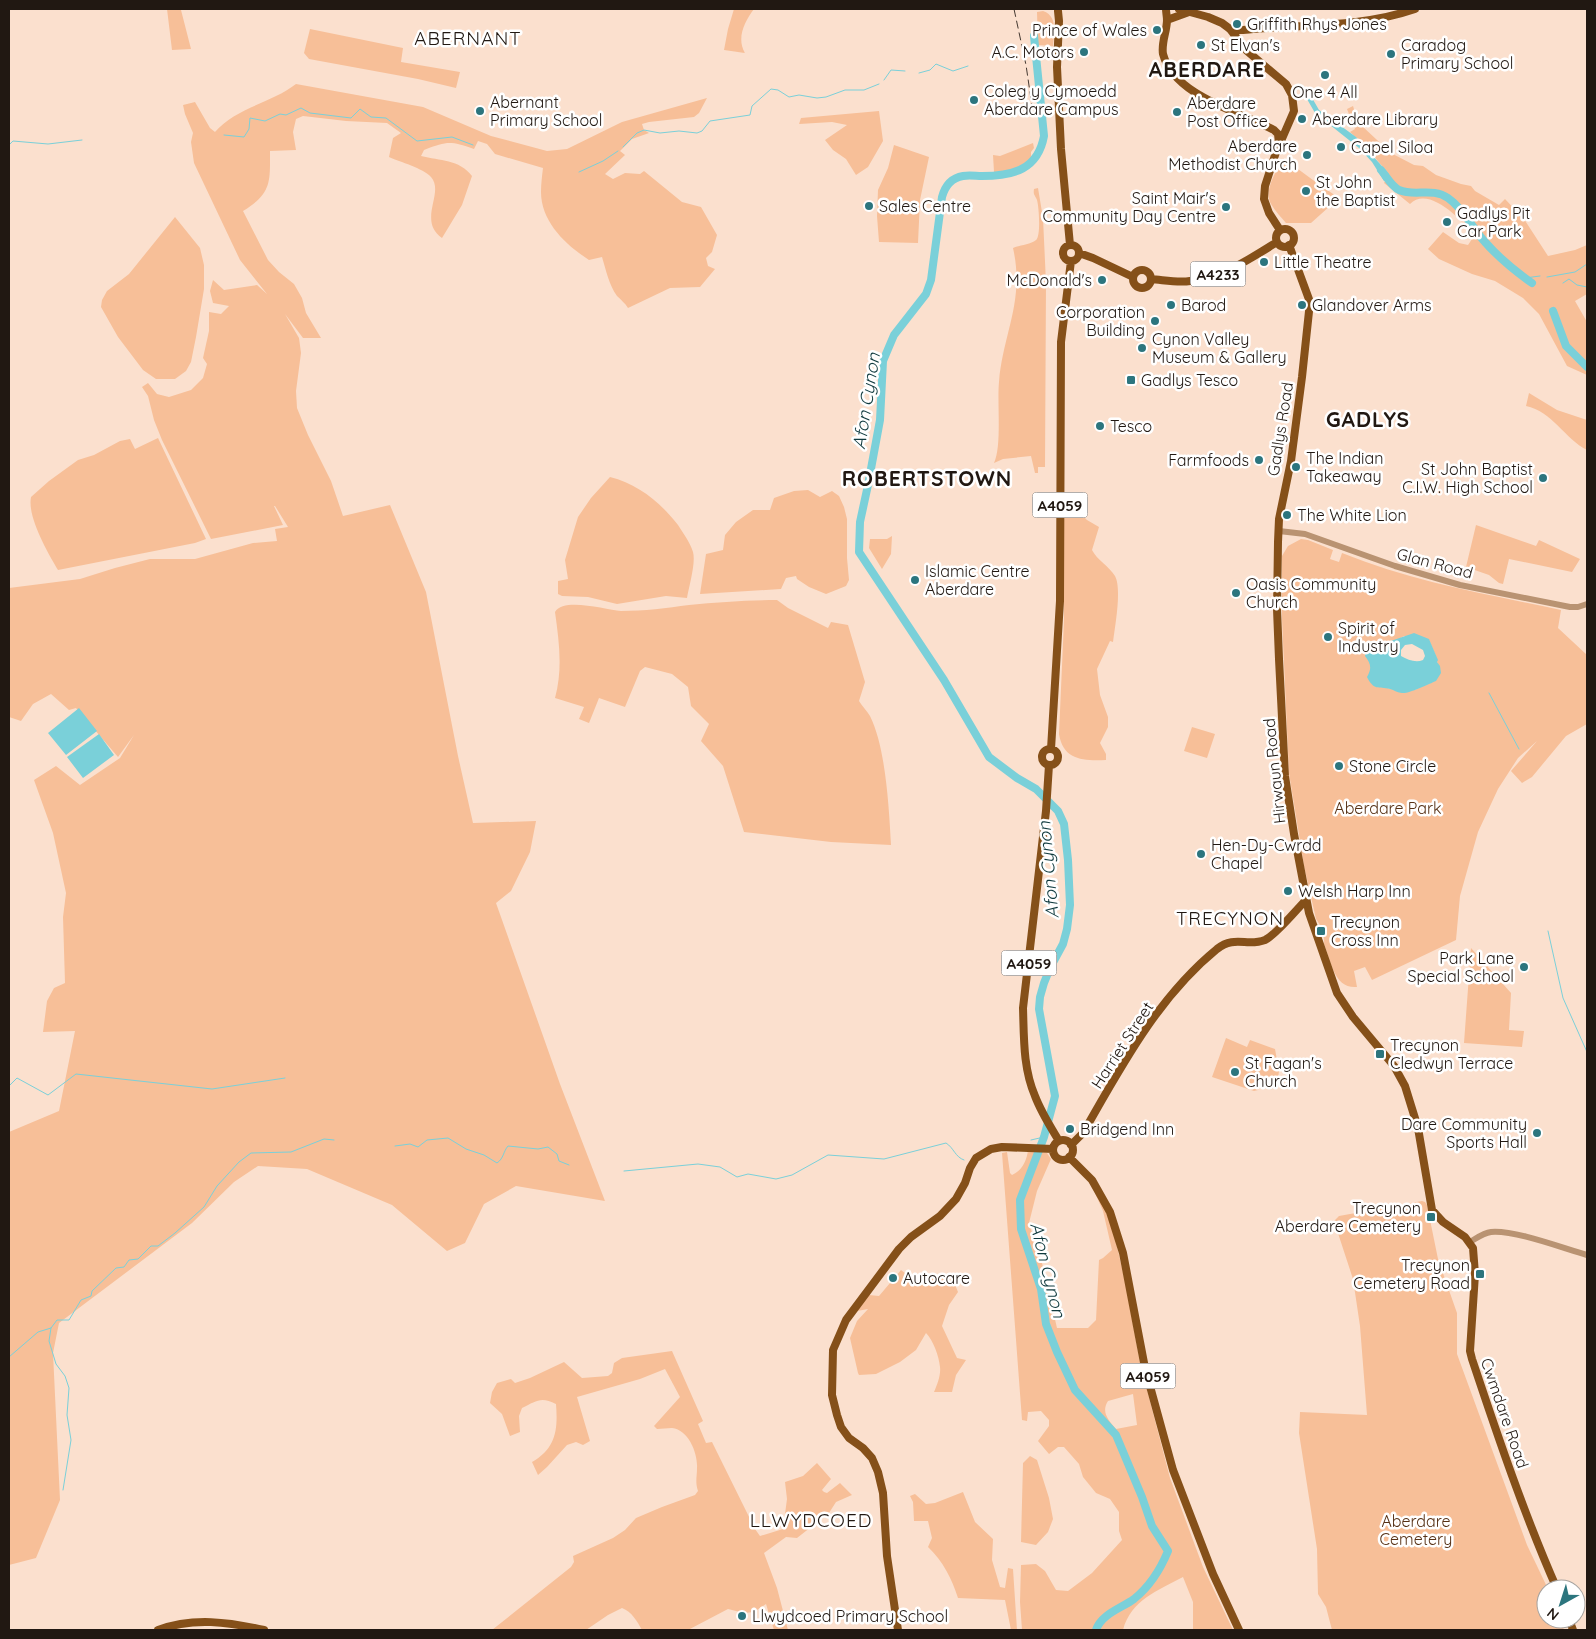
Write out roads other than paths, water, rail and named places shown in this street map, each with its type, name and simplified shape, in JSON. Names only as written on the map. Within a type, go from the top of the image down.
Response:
[{"type":"main road","points":[[1057,9],[1059,21],[1057,67],[1060,149],[1070,245]]},
{"type":"main road","points":[[1166,9],[1167,20],[1162,47],[1167,62],[1183,85],[1212,102],[1274,130],[1278,134],[1279,144]]},
{"type":"main road","points":[[1178,9],[1216,19],[1230,29],[1247,50],[1286,84],[1292,95],[1294,104],[1293,116],[1279,144],[1267,179],[1264,199],[1269,213],[1280,230]]},
{"type":"main road","points":[[1230,29],[1243,30],[1364,22],[1394,16],[1415,9]]},
{"type":"main road","points":[[1167,20],[1189,12]]},
{"type":"main road","points":[[1238,39],[1243,30]]},
{"type":"main road","points":[[1288,229],[1292,233],[1293,240],[1289,245],[1283,246],[1277,242],[1276,236],[1280,230],[1288,229]]},
{"type":"main road","name":"A4233","points":[[1152,279],[1189,282],[1216,275],[1242,265],[1277,242]]},
{"type":"main road","points":[[1079,253],[1076,259],[1071,261],[1066,259],[1063,252],[1065,247],[1070,245],[1076,246],[1079,253],[1133,277]]},
{"type":"main road","name":"Gadlys Road","points":[[1278,531],[1299,404],[1310,302],[1289,245]]},
{"type":"main road","name":"A4059","points":[[1059,1141],[1042,1112],[1029,1079],[1025,1056],[1023,1008],[1048,792],[1049,765],[1042,758],[1046,750],[1051,749],[1060,601],[1060,342],[1071,261]]},
{"type":"main road","points":[[1141,270],[1147,271],[1152,279],[1150,285],[1141,288],[1134,283],[1133,277],[1136,272],[1141,270]]},
{"type":"main road","name":"Hirwaun Road","points":[[1278,531],[1277,609],[1285,776],[1306,900],[1319,943],[1341,1002],[1394,1066],[1405,1086],[1418,1128],[1432,1210],[1443,1222],[1470,1242]]},
{"type":"main road","name":"Harriet Street","points":[[1071,1145],[1083,1133],[1148,1024],[1182,984],[1209,956],[1224,944],[1240,940],[1260,941],[1268,938],[1306,900]]},
{"type":"main road","points":[[898,1630],[887,1556],[882,1486],[872,1458],[863,1448],[849,1438],[841,1427],[832,1395],[833,1350],[846,1320],[899,1249],[911,1237],[940,1216],[956,1199],[976,1158],[986,1152],[1002,1147],[1050,1149],[1057,1158],[1064,1160],[1072,1152],[1071,1145],[1067,1141],[1059,1141],[1050,1149]]},
{"type":"main road","name":"A4059","points":[[1069,1157],[1092,1180],[1110,1212],[1123,1253],[1145,1368],[1173,1470],[1213,1574],[1239,1630]]},
{"type":"main road","name":"Cwmdare Road","points":[[1470,1242],[1474,1254],[1475,1274],[1470,1351],[1518,1493],[1553,1579]]},
{"type":"main road","points":[[158,1630],[190,1622],[208,1621],[264,1630]]},
{"type":"street","name":"Glan Road","points":[[1278,531],[1305,534],[1386,563],[1460,585],[1570,607],[1587,604]]},
{"type":"street","points":[[1470,1242],[1480,1235],[1490,1232],[1512,1233],[1587,1255]]},
{"type":"water","points":[[1307,89],[1319,110],[1356,137],[1389,174],[1384,181],[1372,162],[1359,148],[1315,113],[1303,92]]},
{"type":"water","points":[[1414,633],[1429,639],[1441,673],[1436,681],[1405,693],[1374,686],[1367,677],[1370,671],[1370,664],[1365,656],[1367,644],[1371,641],[1382,644]],"holes":[[[1412,644],[1423,650],[1425,656],[1420,661],[1412,661],[1401,656],[1401,650],[1405,645]]]},
{"type":"water","points":[[79,708],[97,731],[66,755],[48,733]]},
{"type":"water","points":[[99,734],[114,755],[83,778],[67,757]]},
{"type":"waterway","name":"Afon Cynon","points":[[1034,36],[1044,136],[1041,147],[1030,163],[1014,172],[994,176],[959,177],[949,183],[945,189],[942,197],[931,280],[926,294],[894,335],[883,361],[880,420],[860,522],[859,552],[944,680],[989,757],[1017,778],[1036,789],[1058,811],[1064,824],[1070,905],[1067,929],[1063,944],[1044,983],[1039,1009],[1055,1096],[1044,1137],[1020,1200],[1021,1229],[1041,1289],[1046,1324],[1057,1352],[1075,1390],[1116,1435],[1152,1526],[1168,1551],[1162,1564],[1145,1589],[1134,1599],[1102,1620],[1096,1630]]},
{"type":"waterway","points":[[919,73],[930,70],[936,64],[953,71],[968,66]]},
{"type":"waterway","points":[[884,80],[891,70],[905,71]]},
{"type":"waterway","points":[[623,147],[637,133],[644,130],[660,133],[679,131],[697,133],[702,131],[710,121],[750,115],[752,106],[771,89],[778,90],[789,97],[799,95],[817,98],[826,97],[845,90],[864,90],[879,84]]},
{"type":"waterway","points":[[224,135],[244,137],[249,129],[250,118],[265,121],[301,108],[310,113],[351,118],[360,109],[371,117],[386,118],[417,141],[452,137],[473,145]]},
{"type":"waterway","points":[[9,145],[13,141],[48,144],[82,140]]},
{"type":"waterway","points":[[579,172],[603,161],[618,151]]},
{"type":"waterway","points":[[1381,170],[1391,184],[1399,190],[1411,193],[1436,193],[1454,202],[1480,237],[1513,269],[1532,283]]},
{"type":"waterway","points":[[1547,277],[1575,272],[1587,264]]},
{"type":"waterway","points":[[1525,278],[1540,276]]},
{"type":"waterway","points":[[1563,283],[1569,279],[1577,285],[1587,287]]},
{"type":"waterway","points":[[1553,311],[1566,346],[1587,367]]},
{"type":"waterway","points":[[1489,693],[1519,749]]},
{"type":"waterway","points":[[1548,931],[1563,998],[1587,1052]]},
{"type":"waterway","points":[[9,1086],[17,1078],[48,1095],[76,1074],[212,1089],[285,1078]]},
{"type":"waterway","points":[[1031,1140],[1044,1137]]},
{"type":"waterway","points":[[395,1146],[410,1144],[418,1147],[427,1140],[448,1138],[466,1149],[484,1155],[497,1163],[508,1146],[538,1149],[548,1147],[557,1154],[559,1161],[569,1165]]},
{"type":"waterway","points":[[9,1357],[38,1332],[51,1328],[57,1320],[69,1320],[81,1300],[91,1296],[92,1291],[116,1268],[124,1267],[129,1260],[138,1259],[151,1246],[158,1246],[175,1233],[204,1207],[217,1186],[239,1162],[251,1153],[291,1152],[324,1139],[334,1140]]},
{"type":"waterway","points":[[624,1171],[698,1164],[720,1167],[737,1177],[748,1174],[776,1179],[792,1175],[828,1155],[884,1159],[946,1143],[964,1160]]},
{"type":"waterway","points":[[51,1328],[49,1341],[56,1364],[65,1376],[69,1388],[67,1415],[71,1440],[63,1490]]},
{"type":"railway","points":[[1014,9],[1026,65],[1032,106]]},
{"type":"place","name":"Griffith Rhys Jones","points":[[1237,24]]},
{"type":"place","name":"Prince of Wales","points":[[1157,30]]},
{"type":"place","name":"St Elvan's","points":[[1201,45]]},
{"type":"place","name":"A.C. Motors","points":[[1084,52]]},
{"type":"place","name":"Caradog Primary School","points":[[1391,54]]},
{"type":"place","name":"One 4 All","points":[[1325,75]]},
{"type":"place","name":"Coleg y Cymoedd Aberdare Campus","points":[[974,100]]},
{"type":"place","name":"Abernant Primary School","points":[[480,111]]},
{"type":"place","name":"Aberdare Post Office","points":[[1177,112]]},
{"type":"place","name":"Aberdare Library","points":[[1302,119]]},
{"type":"place","name":"Capel Siloa","points":[[1341,147]]},
{"type":"place","name":"Aberdare Methodist Church","points":[[1307,155]]},
{"type":"place","name":"St John the Baptist","points":[[1306,191]]},
{"type":"place","name":"Sales Centre","points":[[869,206]]},
{"type":"place","name":"Saint Mair's Community Day Centre","points":[[1226,207]]},
{"type":"place","name":"Gadlys Pit Car Park","points":[[1447,222]]},
{"type":"place","name":"Little Theatre","points":[[1264,262]]},
{"type":"place","name":"McDonald's","points":[[1102,280]]},
{"type":"place","name":"Barod","points":[[1171,305]]},
{"type":"place","name":"Glandover Arms","points":[[1302,305]]},
{"type":"place","name":"Corporation Building","points":[[1155,321]]},
{"type":"place","name":"Cynon Valley Museum & Gallery","points":[[1142,348]]},
{"type":"place","name":"Gadlys Tesco","points":[[1131,380]]},
{"type":"place","name":"Tesco","points":[[1100,426]]},
{"type":"place","name":"Farmfoods","points":[[1259,460]]},
{"type":"place","name":"The Indian Takeaway","points":[[1296,467]]},
{"type":"place","name":"St John Baptist C.I.W. High School","points":[[1543,478]]},
{"type":"place","name":"The White Lion","points":[[1287,515]]},
{"type":"place","name":"Islamic Centre Aberdare","points":[[915,580]]},
{"type":"place","name":"Oasis Community Church","points":[[1236,593]]},
{"type":"place","name":"Spirit of Industry","points":[[1328,637]]},
{"type":"place","name":"Stone Circle","points":[[1339,766]]},
{"type":"place","name":"Hen-Dy-Cwrdd Chapel","points":[[1201,854]]},
{"type":"place","name":"Welsh Harp Inn","points":[[1288,891]]},
{"type":"place","name":"Trecynon Cross Inn","points":[[1321,931]]},
{"type":"place","name":"Park Lane Special School","points":[[1524,967]]},
{"type":"place","name":"Trecynon Cledwyn Terrace","points":[[1380,1054]]},
{"type":"place","name":"St Fagan's Church","points":[[1235,1072]]},
{"type":"place","name":"Bridgend Inn","points":[[1070,1129]]},
{"type":"place","name":"Dare Community Sports Hall","points":[[1537,1133]]},
{"type":"place","name":"Trecynon Aberdare Cemetery","points":[[1431,1217]]},
{"type":"place","name":"Trecynon Cemetery Road","points":[[1480,1274]]},
{"type":"place","name":"Autocare","points":[[893,1278]]},
{"type":"place","name":"Llwydcoed Primary School","points":[[742,1616]]},
{"type":"district","name":"ABERNANT","points":[[468,38]]},
{"type":"district","name":"ABERDARE","points":[[1207,69]]},
{"type":"district","name":"GADLYS","points":[[1368,419]]},
{"type":"district","name":"ROBERTSTOWN","points":[[927,478]]},
{"type":"district","name":"TRECYNON","points":[[1230,918]]},
{"type":"district","name":"LLWYDCOED","points":[[811,1520]]},
{"type":"park label","name":"Aberdare Park","points":[[1388,808]]},
{"type":"park label","name":"Aberdare Cemetery","points":[[1416,1530]]}]
